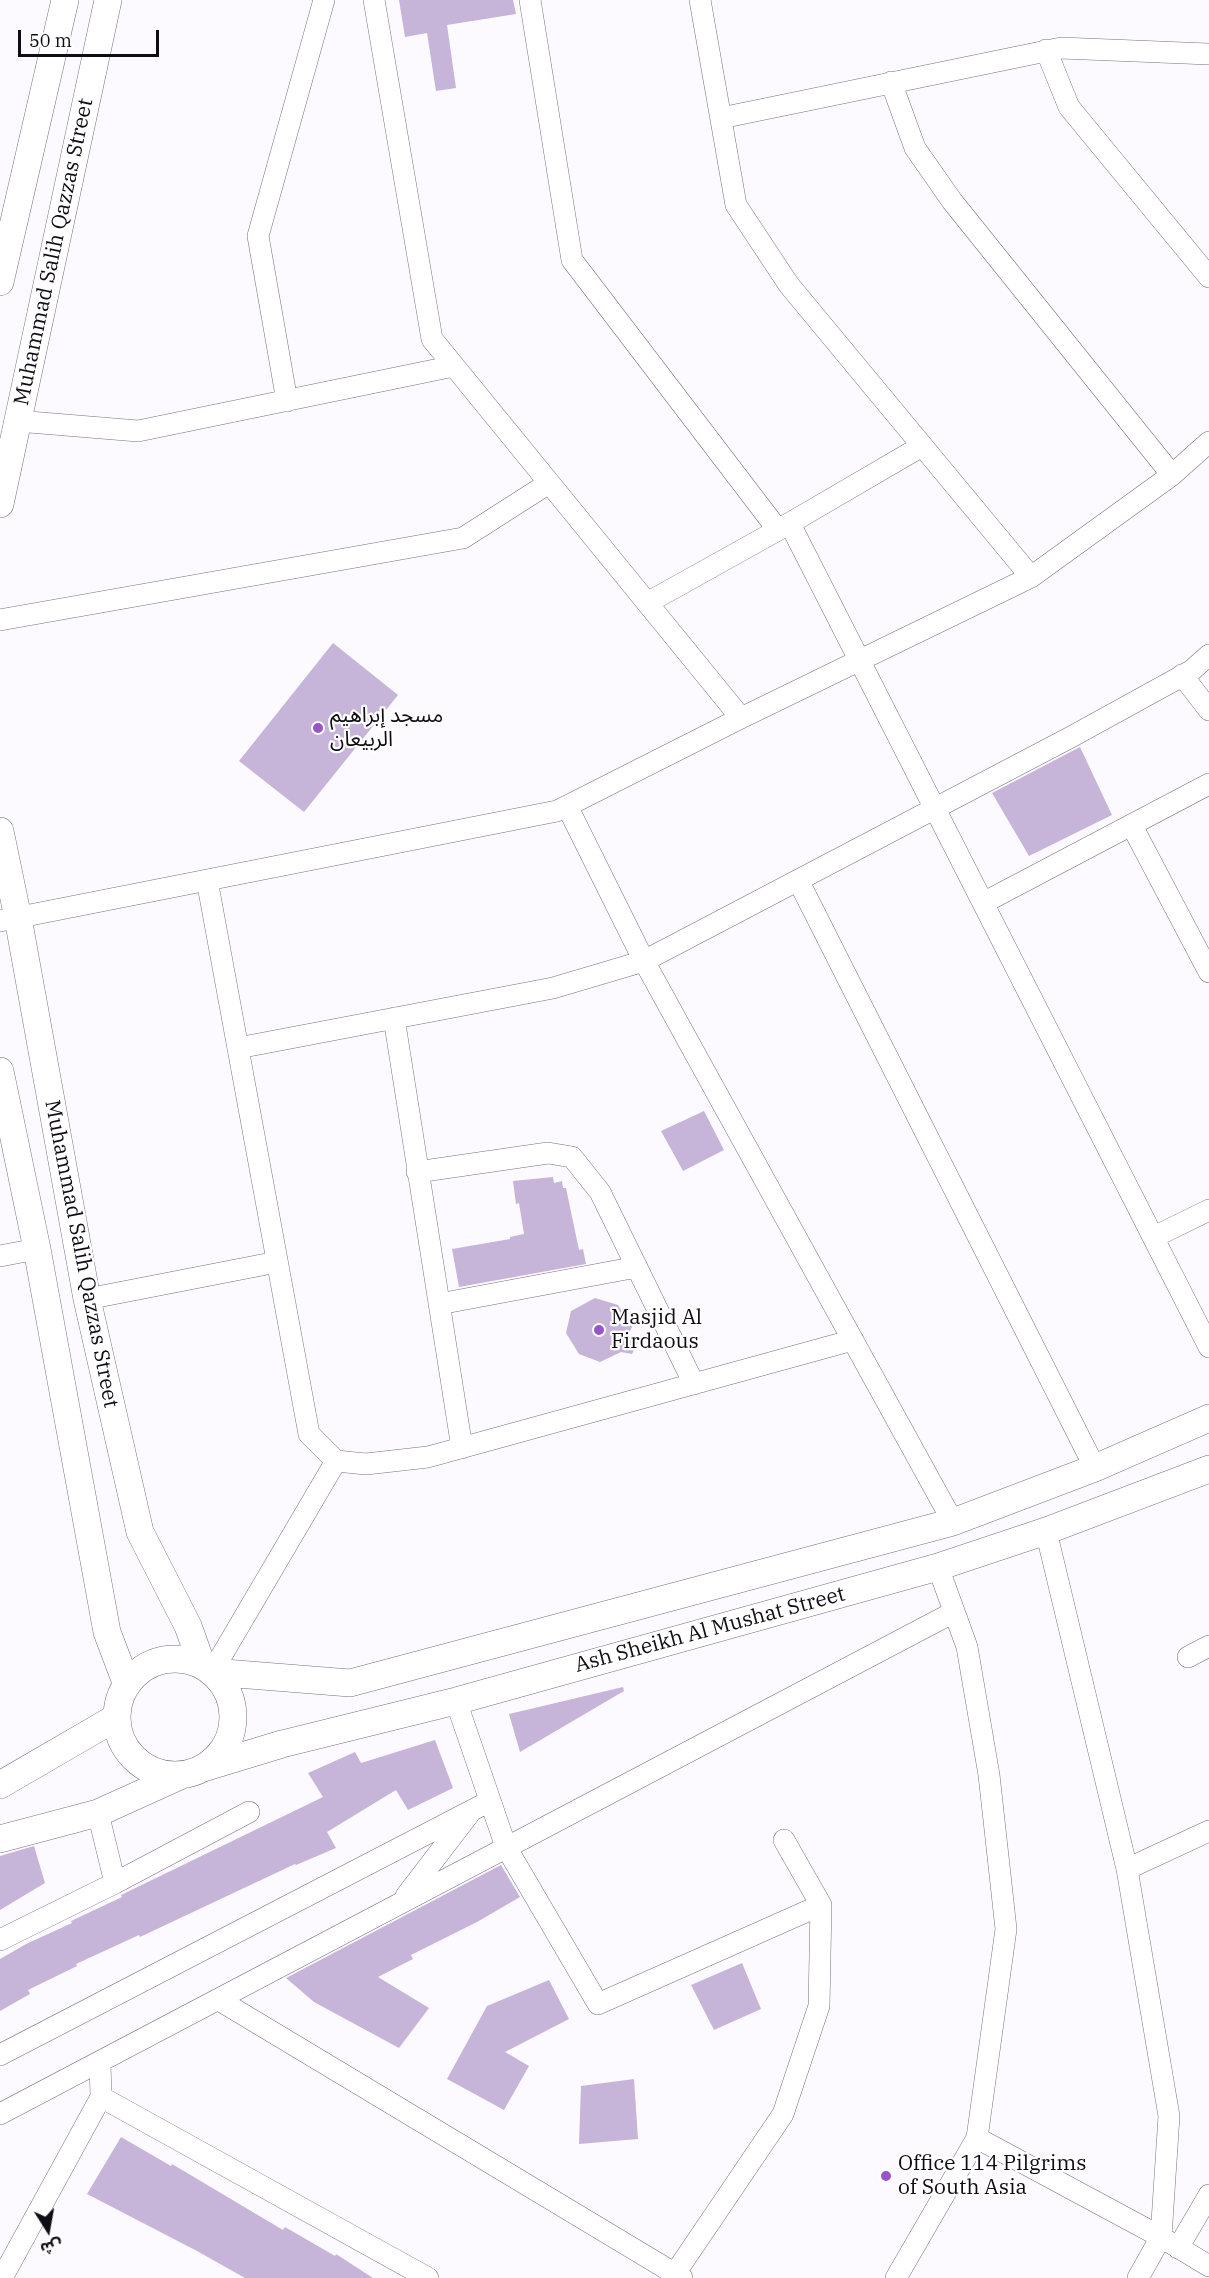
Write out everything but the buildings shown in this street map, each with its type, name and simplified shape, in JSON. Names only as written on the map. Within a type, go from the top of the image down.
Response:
[{"type":"street","name":"Muhammad Salih Qazzas Street","points":[[0,282],[65,0]]},
{"type":"street","name":"Muhammad Salih Qazzas Street","points":[[0,504],[108,0]]},
{"type":"street","points":[[287,400],[258,236],[324,0]]},
{"type":"street","points":[[374,0],[432,339],[741,718]]},
{"type":"street","points":[[530,0],[572,261],[784,527],[859,660],[1155,1237],[1209,1347]]},
{"type":"street","points":[[700,0],[736,205],[789,285],[1031,577]]},
{"type":"street","points":[[721,118],[1061,48],[1209,54]]},
{"type":"street","points":[[1046,50],[1069,107],[1209,277]]},
{"type":"street","points":[[891,82],[915,148],[952,201],[1173,475]]},
{"type":"street","points":[[17,421],[138,431],[454,366]]},
{"type":"street","points":[[9,920],[557,811],[741,718],[1031,577],[1173,475],[1209,442]]},
{"type":"street","points":[[647,603],[784,527],[922,446]]},
{"type":"street","points":[[0,620],[463,538],[549,483]]},
{"type":"street","points":[[238,1048],[553,988],[644,961],[934,809],[1182,675],[1209,655]]},
{"type":"street","points":[[1182,675],[1209,710]]},
{"type":"street","points":[[983,903],[1209,784]]},
{"type":"street","points":[[567,806],[644,961],[952,1522]]},
{"type":"street","points":[[1132,826],[1209,972]]},
{"type":"street","name":"Muhammad Salih Qazzas Street","points":[[0,831],[9,920],[87,1299],[140,1532],[188,1626],[207,1669]]},
{"type":"street","points":[[207,880],[309,1434],[336,1461],[366,1464],[428,1457],[853,1340]]},
{"type":"street","points":[[798,880],[1095,1468]]},
{"type":"street","points":[[394,1018],[462,1448]]},
{"type":"street","name":"Muhammad Salih Qazzas Street","points":[[0,1071],[37,1250],[107,1632],[127,1685]]},
{"type":"street","points":[[417,1172],[549,1153],[572,1157],[600,1192],[694,1384]]},
{"type":"street","points":[[1155,1237],[1209,1210]]},
{"type":"street","points":[[0,1256],[37,1250]]},
{"type":"street","points":[[87,1299],[277,1262]]},
{"type":"street","points":[[439,1304],[637,1267]]},
{"type":"street","name":"Ash Sheikh Al Mushat Street","points":[[207,1669],[350,1683],[952,1522],[1095,1468],[1209,1418]]},
{"type":"street","points":[[207,1669],[336,1461]]},
{"type":"street","name":"Ash Sheikh Al Mushat Street","points":[[0,1839],[98,1813],[194,1771],[282,1744],[456,1701],[938,1567],[1046,1531],[1209,1468]]},
{"type":"street","points":[[1046,1531],[1127,1869],[1169,2116],[1169,2242]]},
{"type":"street","points":[[896,2278],[977,2138],[1006,1929],[989,1775],[967,1647],[938,1567]]},
{"type":"street","points":[[0,2114],[954,1612]]},
{"type":"street","points":[[1188,1657],[1209,1646]]},
{"type":"street","points":[[169,1659],[186,1660],[207,1669],[225,1686],[232,1704],[233,1723],[229,1741],[218,1757],[194,1771],[168,1775],[152,1770],[137,1761],[126,1749],[119,1734],[117,1717],[120,1700],[127,1685],[145,1668],[169,1659]]},
{"type":"street","points":[[456,1701],[482,1805],[598,2004],[821,1905]]},
{"type":"street","points":[[0,1785],[117,1717]]},
{"type":"street","points":[[400,1904],[482,1805]]},
{"type":"street","points":[[0,2055],[482,1805]]},
{"type":"street","points":[[0,1940],[115,1883],[249,1812]]},
{"type":"street","points":[[98,1813],[115,1883]]},
{"type":"street","points":[[1127,1869],[1209,1831]]},
{"type":"street","points":[[219,2000],[676,2277],[783,2114],[819,2006],[821,1905],[784,1840]]},
{"type":"street","points":[[2,2278],[102,2097],[100,2063]]},
{"type":"street","points":[[102,2097],[422,2276]]},
{"type":"street","points":[[977,2138],[1209,2266]]},
{"type":"street","points":[[1138,2278],[1209,2195]]},
{"type":"place","name":"مسجد إبراهيم الربيعان","points":[[318,728]]},
{"type":"place","name":"Masjid Al Firdaous","points":[[599,1330]]},
{"type":"place","name":"Office 114 Pilgrims of South Asia","points":[[886,2176]]}]
